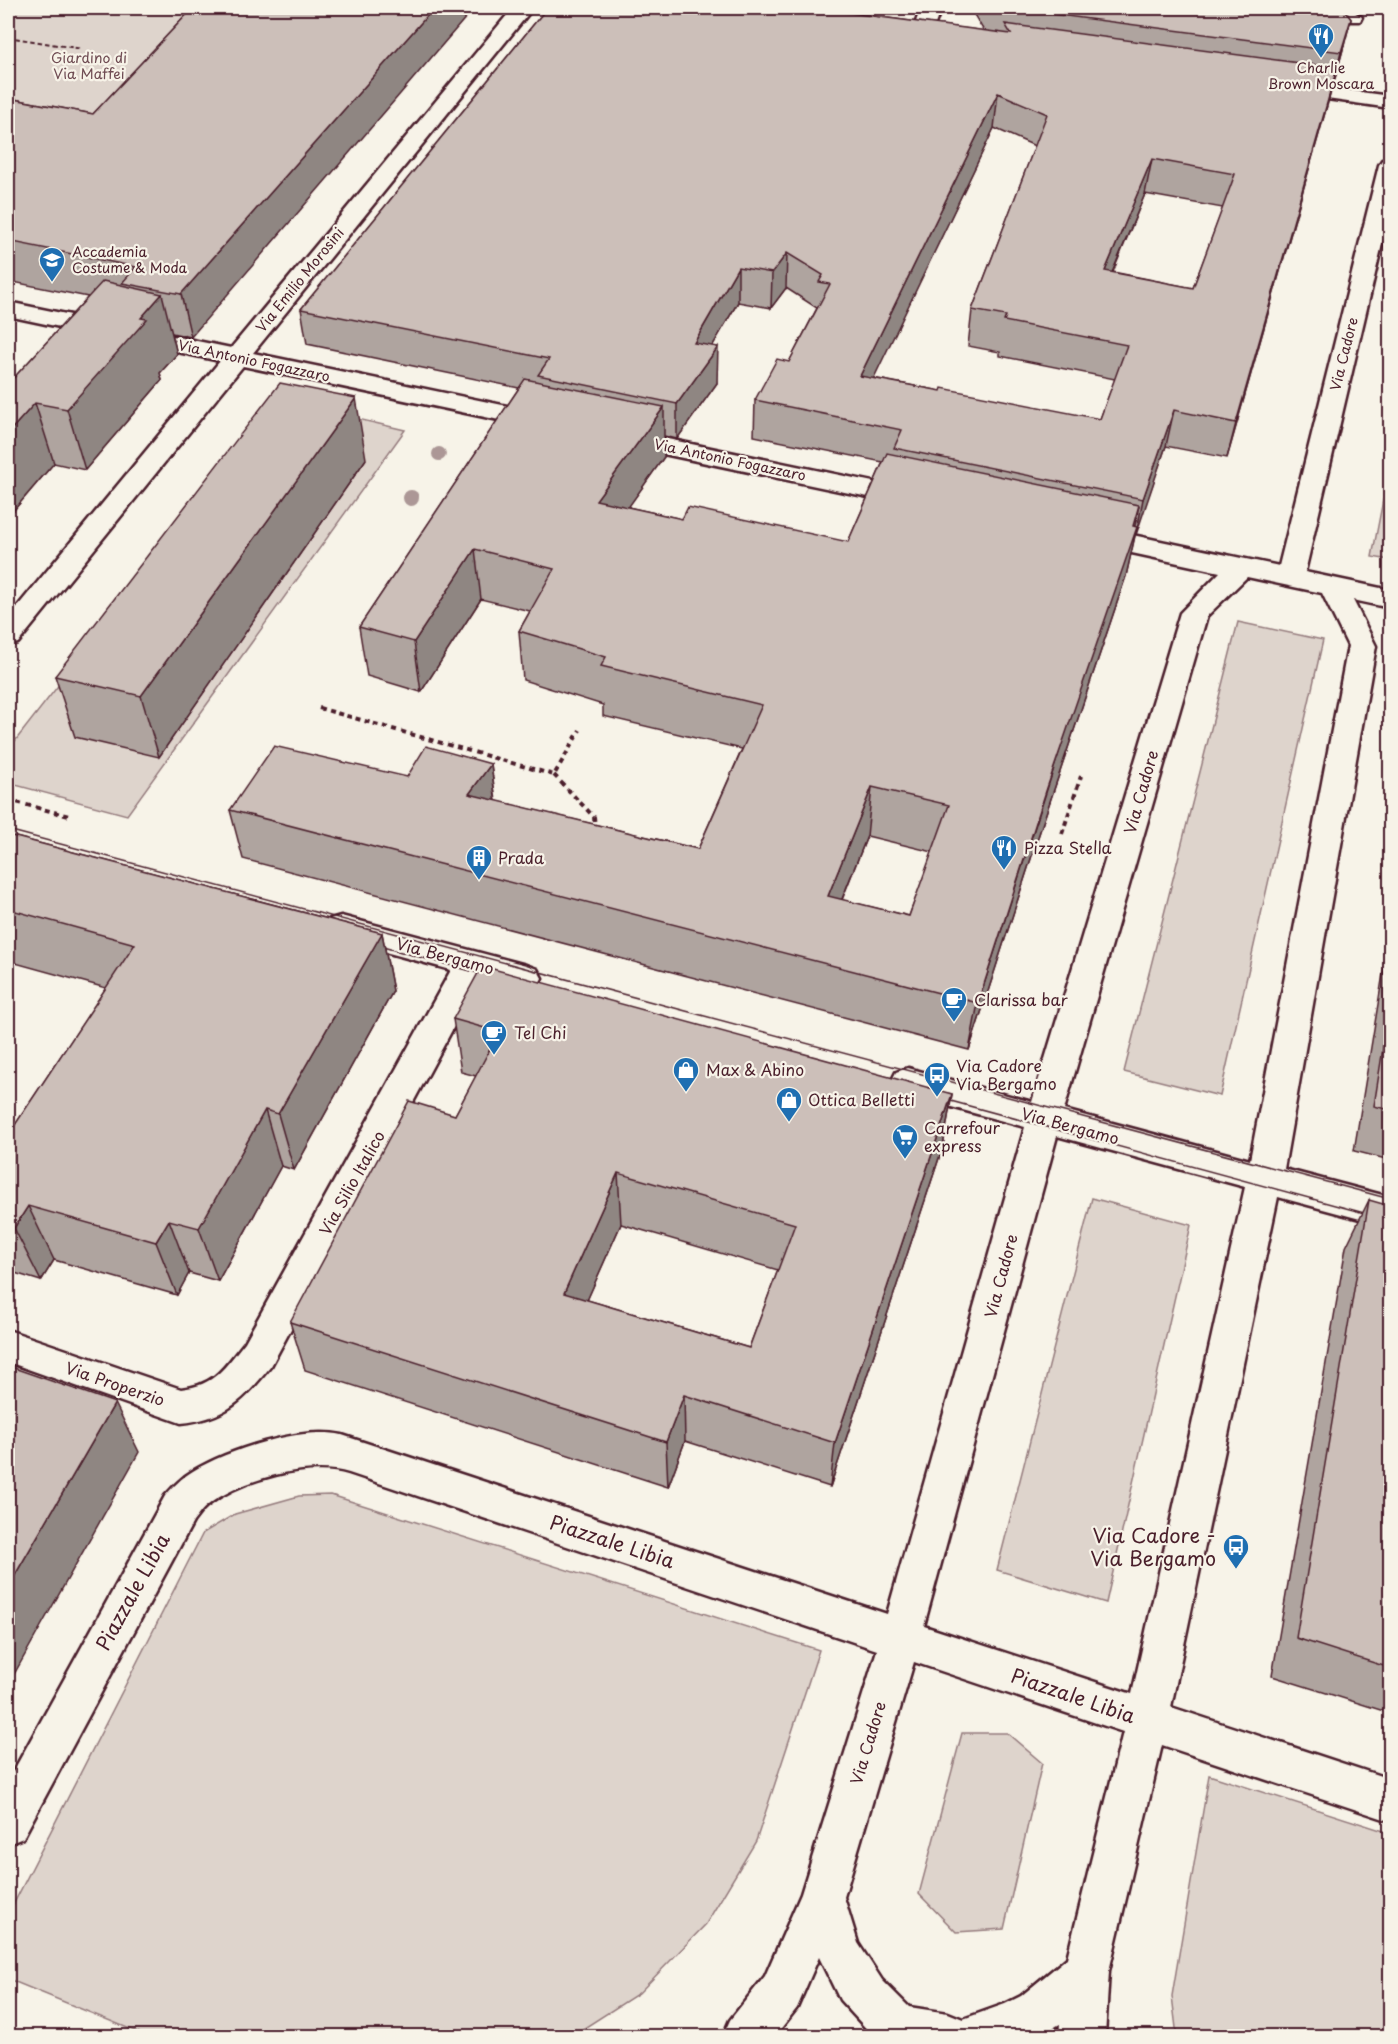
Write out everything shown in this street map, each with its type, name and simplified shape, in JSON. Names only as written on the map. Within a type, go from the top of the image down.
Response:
[{"type":"street","name":"Via Emilio Morosini","points":[[8,636],[523,8]]},
{"type":"street","points":[[920,38],[931,8]]},
{"type":"street","points":[[897,35],[944,42]]},
{"type":"street","points":[[1267,85],[1390,102]]},
{"type":"street","name":"Via Cadore","points":[[1290,578],[1390,165]]},
{"type":"street","name":"Via Antonio Fogazzaro","points":[[8,309],[568,426]]},
{"type":"street","name":"Via Antonio Fogazzaro","points":[[601,433],[942,505]]},
{"type":"street","points":[[1066,531],[1390,598]]},
{"type":"street","name":"Via Cadore","points":[[746,2037],[781,1992],[822,1897],[901,1637],[1044,1119],[1194,613],[1241,567]]},
{"type":"street","points":[[1082,2037],[1086,1971],[1147,1721],[1264,1179],[1362,646],[1332,586]]},
{"type":"street","name":"Via Bergamo","points":[[311,921],[551,985]]},
{"type":"street","name":"Via Silio Italico","points":[[223,1396],[258,1354],[471,964]]},
{"type":"street","name":"Via Bergamo","points":[[880,1075],[1390,1212]]},
{"type":"street","name":"Via Properzio","points":[[8,1346],[170,1404],[201,1405],[223,1396]]},
{"type":"street","name":"Piazzale Libia","points":[[8,1823],[179,1509],[193,1492],[210,1482],[261,1461],[309,1452],[332,1451],[1390,1800]]},
{"type":"street","points":[[822,1897],[836,1948],[848,1974],[868,2001],[893,2023],[922,2034],[948,2037]]},
{"type":"street","points":[[979,2037],[1037,2015],[1086,1971]]},
{"type":"lane","points":[[1337,8],[1354,17]]},
{"type":"path","points":[[8,37],[82,49]]},
{"type":"path","points":[[319,708],[554,775],[594,817],[595,829]]},
{"type":"path","points":[[554,775],[580,730]]},
{"type":"path","points":[[1062,834],[1081,776]]},
{"type":"path","points":[[8,800],[69,816]]},
{"type":"green space","name":"Giardino di Via Maffei","points":[[8,8],[226,8],[109,130],[8,112]]},
{"type":"green space","points":[[280,401],[405,430],[127,815],[8,783],[8,750]]},
{"type":"green space","points":[[1383,500],[1390,502],[1390,560],[1372,557]]},
{"type":"green space","points":[[1238,622],[1323,640],[1220,1096],[1124,1072]]},
{"type":"green space","points":[[1092,1198],[1191,1225],[1106,1603],[997,1570]]},
{"type":"green space","points":[[331,1495],[819,1650],[756,1841],[706,1924],[639,1993],[572,2036],[147,2036],[8,1979],[8,1915],[203,1533],[235,1514],[299,1496]]},
{"type":"green space","points":[[962,1733],[1007,1733],[1042,1763],[1004,1929],[956,1932],[919,1894]]},
{"type":"green space","points":[[1209,1775],[1390,1833],[1390,2036],[1177,2036],[1172,1996]]},
{"type":"building","points":[[193,8],[434,8],[181,294],[122,283],[136,267],[8,241],[8,98],[93,114]]},
{"type":"building","points":[[547,8],[643,8],[643,14],[647,8],[811,8],[1011,34],[1005,24],[1337,68],[1236,423],[1174,410],[1143,499],[894,448],[902,430],[755,400],[777,359],[789,362],[830,284],[819,282],[823,275],[787,253],[772,273],[738,267],[694,343],[718,347],[677,404],[538,375],[549,359],[301,309]],"holes":[[[998,93],[1047,114],[972,310],[1006,316],[1004,321],[1127,345],[1100,419],[942,388],[941,391],[860,376]],[[1152,159],[1235,174],[1193,288],[1105,271]]]},
{"type":"building","points":[[1006,8],[1343,8],[1351,19],[1341,52]]},
{"type":"building","points":[[103,281],[162,294],[141,318],[147,319],[67,409],[35,403],[8,433],[8,384]]},
{"type":"building","points":[[525,379],[664,407],[596,500],[682,519],[688,507],[848,542],[887,453],[1139,505],[1133,526],[1137,527],[1047,788],[978,1003],[230,810],[274,746],[407,777],[426,746],[491,764],[469,794],[698,849],[762,705],[601,666],[606,657],[519,631],[554,569],[475,549],[414,642],[359,627]],"holes":[[[872,787],[949,805],[909,916],[828,896]]]},
{"type":"building","points":[[280,383],[356,398],[141,696],[55,676]]},
{"type":"building","points":[[8,835],[382,933],[278,1114],[265,1110],[199,1228],[169,1220],[156,1242],[28,1206],[14,1228],[8,1226],[8,1124],[15,1125],[135,944],[8,909]]},
{"type":"building","points":[[482,966],[952,1094],[835,1443],[684,1395],[666,1442],[290,1322],[409,1101],[455,1115],[499,1032],[453,1019]],"holes":[[[618,1173],[795,1224],[749,1348],[564,1293]]]},
{"type":"building","points":[[1390,1004],[1390,1110],[1374,1106]]},
{"type":"building","points":[[1369,1200],[1390,1206],[1390,1447],[1388,1462],[1390,1463],[1390,1668],[1296,1638]]},
{"type":"building","points":[[8,1366],[115,1403],[8,1587]]},
{"type":"tram line","points":[[8,830],[1390,1199]]},
{"type":"tram line","points":[[368,943],[493,977]]},
{"type":"tram line","points":[[936,1097],[1390,1220]]},
{"type":"place","name":"Charlie Brown Moscara","points":[[1321,59]]},
{"type":"place","name":"Accademia Costume & Moda","points":[[52,283]]},
{"type":"place","name":"Pizza Stella","points":[[1004,871]]},
{"type":"place","name":"Prada","points":[[479,881]]},
{"type":"place","name":"Clarissa bar","points":[[954,1023]]},
{"type":"place","name":"Tel Chi","points":[[494,1056]]},
{"type":"place","name":"Max & Abino","points":[[686,1093]]},
{"type":"place","name":"Via Cadore Via Bergamo","points":[[937,1098]]},
{"type":"place","name":"Ottica Belletti","points":[[789,1123]]},
{"type":"place","name":"Carrefour express","points":[[905,1160]]},
{"type":"place","name":"Via Cadore - Via Bergamo","points":[[1236,1570]]}]
